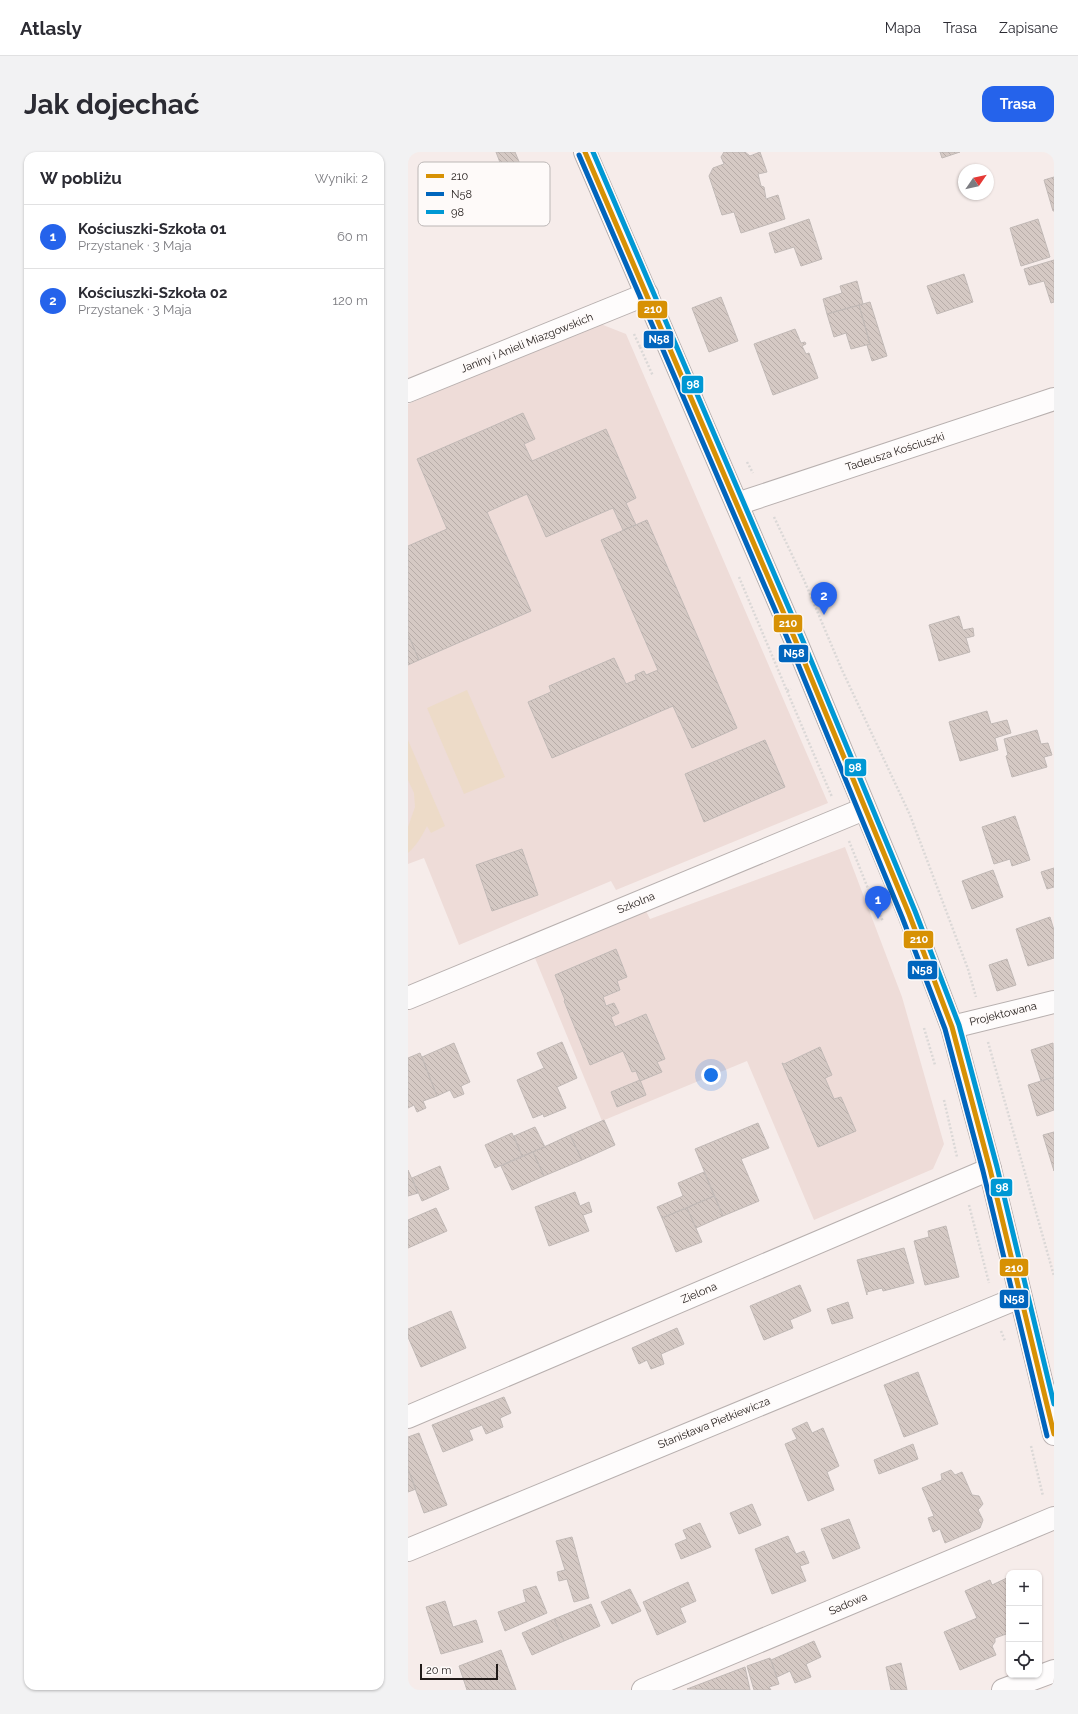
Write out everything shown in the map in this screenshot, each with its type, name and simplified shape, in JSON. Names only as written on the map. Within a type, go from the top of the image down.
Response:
[{"type":"street","points":[[585,152],[797,644],[864,809],[909,914],[952,1026],[990,1169],[1020,1297],[1049,1393],[1054,1434]]},
{"type":"street","name":"Janiny i Anieli Miazgowskich","points":[[408,391],[647,294]]},
{"type":"street","name":"Tadeusza Kościuszki","points":[[737,504],[1054,399]]},
{"type":"street","name":"Szkolna","points":[[408,998],[864,809]]},
{"type":"street","name":"Projektowana","points":[[952,1026],[1054,1002]]},
{"type":"street","name":"Zielona","points":[[408,1417],[990,1169]]},
{"type":"street","name":"Stanisława Pietkiewicza","points":[[408,1550],[1020,1297]]},
{"type":"street","name":"Sadowa","points":[[643,1690],[1054,1518]]},
{"type":"street","points":[[1004,1690],[1054,1671]]},
{"type":"path","points":[[785,540],[864,718],[910,815],[968,969],[1054,1276]]},
{"type":"path","points":[[787,691],[875,906],[886,926]]},
{"type":"path","points":[[923,1024],[935,1068]]},
{"type":"shaded area","points":[[598,323],[626,334],[828,803],[616,890],[611,881],[459,945],[424,858],[408,864],[408,404]]},
{"type":"shaded area","points":[[467,690],[505,777],[464,794],[427,708]]},
{"type":"shaded area","points":[[408,740],[445,826],[431,833],[427,826],[419,840],[408,853],[408,827],[415,807],[414,793],[408,780]]},
{"type":"shaded area","points":[[845,847],[902,997],[944,1144],[933,1169],[814,1220],[747,1061],[602,1121],[535,958],[645,909],[650,919]]},
{"type":"building","points":[[496,152],[515,152],[519,162],[500,162]]},
{"type":"building","points":[[724,152],[745,152],[750,156],[760,152],[767,172],[758,174],[761,186],[764,187],[766,199],[778,195],[785,219],[741,233],[734,212],[722,215],[709,176],[713,168],[724,164],[721,157]]},
{"type":"building","points":[[940,152],[960,152],[942,158]]},
{"type":"building","points":[[1054,177],[1054,211],[1053,211],[1044,180]]},
{"type":"building","points":[[809,219],[822,259],[801,266],[794,247],[775,253],[769,233]]},
{"type":"building","points":[[1038,219],[1050,257],[1021,266],[1010,228]]},
{"type":"building","points":[[1054,260],[1054,302],[1051,303],[1044,281],[1029,285],[1024,269]]},
{"type":"building","points":[[964,274],[973,302],[937,314],[927,286]]},
{"type":"building","points":[[857,281],[863,304],[827,314],[823,299],[842,293],[840,286]]},
{"type":"building","points":[[721,297],[738,341],[709,352],[692,308]]},
{"type":"building","points":[[870,302],[887,356],[872,361],[867,345],[870,344],[859,305]]},
{"type":"building","points":[[859,305],[870,344],[851,349],[846,333],[834,337],[827,314]]},
{"type":"building","points":[[795,329],[801,343],[805,342],[806,344],[802,346],[806,354],[809,353],[818,378],[773,395],[754,344]]},
{"type":"building","points":[[523,413],[535,439],[524,444],[532,461],[606,429],[636,498],[626,503],[636,525],[623,530],[613,508],[546,537],[527,494],[487,512],[531,611],[419,660],[408,634],[408,546],[447,529],[417,459]]},
{"type":"building","points":[[647,520],[737,728],[692,748],[673,706],[552,758],[528,702],[551,692],[549,686],[614,658],[626,684],[636,680],[635,675],[644,671],[646,675],[658,670],[601,540]]},
{"type":"building","points":[[959,616],[963,630],[973,628],[974,636],[966,638],[970,652],[939,661],[929,625]]},
{"type":"building","points":[[408,634],[419,660],[408,665]]},
{"type":"building","points":[[987,711],[991,724],[1007,720],[1011,733],[995,738],[998,750],[960,761],[949,722]]},
{"type":"building","points":[[1037,730],[1041,744],[1048,743],[1052,755],[1044,757],[1047,767],[1012,777],[1006,756],[1008,755],[1004,739]]},
{"type":"building","points":[[765,740],[785,787],[704,822],[685,774]]},
{"type":"building","points":[[1015,816],[1030,860],[1012,866],[1010,859],[994,864],[982,827]]},
{"type":"building","points":[[522,849],[538,895],[492,911],[476,865]]},
{"type":"building","points":[[1054,868],[1054,887],[1047,889],[1041,872]]},
{"type":"building","points":[[993,870],[1003,897],[972,909],[962,881]]},
{"type":"building","points":[[1050,917],[1054,930],[1054,958],[1028,966],[1016,929]]},
{"type":"building","points":[[616,949],[627,977],[617,981],[620,990],[603,997],[606,1006],[614,1003],[619,1013],[611,1017],[615,1027],[646,1014],[665,1059],[657,1062],[662,1072],[640,1081],[636,1071],[632,1072],[623,1051],[590,1065],[555,975]]},
{"type":"building","points":[[1007,959],[1016,985],[997,991],[989,965]]},
{"type":"building","points":[[562,1042],[577,1078],[557,1087],[566,1108],[544,1117],[543,1114],[533,1118],[517,1080],[544,1068],[537,1053]]},
{"type":"building","points":[[454,1043],[470,1082],[461,1086],[464,1094],[454,1098],[450,1090],[437,1096],[422,1057]]},
{"type":"building","points":[[1053,1043],[1054,1077],[1041,1081],[1031,1050]]},
{"type":"building","points":[[820,1047],[832,1075],[825,1078],[834,1099],[841,1097],[856,1131],[818,1147],[782,1063],[784,1064]]},
{"type":"building","points":[[420,1053],[437,1096],[423,1101],[426,1108],[417,1112],[414,1105],[408,1108],[408,1058]]},
{"type":"building","points":[[1054,1077],[1054,1110],[1037,1116],[1028,1085]]},
{"type":"building","points":[[640,1080],[646,1095],[617,1107],[611,1092]]},
{"type":"building","points":[[604,1120],[615,1145],[582,1160],[570,1135]]},
{"type":"building","points":[[758,1123],[769,1148],[741,1159],[759,1201],[723,1216],[695,1149]]},
{"type":"building","points":[[535,1127],[545,1147],[522,1156],[514,1136]]},
{"type":"building","points":[[1054,1132],[1054,1171],[1043,1135]]},
{"type":"building","points":[[512,1133],[522,1156],[495,1168],[485,1145]]},
{"type":"building","points":[[570,1135],[582,1160],[544,1176],[533,1152]]},
{"type":"building","points":[[533,1152],[544,1176],[512,1190],[501,1166]]},
{"type":"building","points":[[440,1166],[449,1189],[422,1201],[412,1178]]},
{"type":"building","points":[[408,1170],[418,1193],[408,1196]]},
{"type":"building","points":[[704,1172],[714,1196],[662,1218],[657,1207],[683,1196],[678,1183]]},
{"type":"building","points":[[575,1192],[580,1206],[589,1202],[592,1212],[583,1215],[589,1231],[549,1246],[535,1207]]},
{"type":"building","points":[[714,1196],[723,1216],[696,1228],[687,1208]]},
{"type":"building","points":[[436,1208],[447,1231],[408,1248],[408,1220]]},
{"type":"building","points":[[687,1208],[702,1242],[676,1252],[662,1218]]},
{"type":"building","points":[[946,1226],[959,1277],[925,1285],[914,1241],[929,1237],[928,1231]]},
{"type":"building","points":[[904,1248],[914,1283],[883,1291],[882,1288],[867,1292],[867,1295],[857,1260]]},
{"type":"building","points":[[800,1285],[811,1311],[790,1320],[793,1328],[764,1340],[750,1306]]},
{"type":"building","points":[[848,1302],[853,1318],[832,1324],[827,1309]]},
{"type":"building","points":[[451,1311],[466,1348],[421,1367],[408,1337],[408,1329]]},
{"type":"building","points":[[677,1328],[684,1344],[661,1354],[664,1364],[651,1369],[647,1360],[639,1364],[632,1348]]},
{"type":"building","points":[[918,1372],[938,1424],[904,1437],[884,1385]]},
{"type":"building","points":[[504,1397],[511,1413],[500,1418],[503,1427],[486,1434],[482,1425],[469,1430],[473,1440],[443,1452],[432,1425]]},
{"type":"building","points":[[807,1422],[812,1433],[823,1428],[839,1466],[827,1472],[834,1490],[808,1501],[785,1444],[797,1439],[792,1429]]},
{"type":"building","points":[[419,1433],[447,1505],[424,1513],[408,1469],[408,1437]]},
{"type":"building","points":[[913,1444],[918,1459],[879,1474],[874,1460]]},
{"type":"building","points":[[408,1469],[416,1489],[408,1492]]},
{"type":"building","points":[[951,1470],[955,1475],[962,1472],[972,1495],[979,1496],[983,1504],[978,1510],[983,1520],[980,1528],[945,1543],[940,1529],[933,1532],[928,1518],[934,1516],[922,1488],[942,1480],[941,1474]]},
{"type":"building","points":[[752,1504],[761,1525],[739,1534],[730,1513]]},
{"type":"building","points":[[849,1519],[860,1548],[833,1559],[821,1529]]},
{"type":"building","points":[[700,1523],[711,1547],[681,1559],[675,1544],[687,1539],[683,1530]]},
{"type":"building","points":[[788,1536],[796,1554],[804,1551],[809,1563],[800,1566],[806,1581],[772,1594],[755,1549]]},
{"type":"building","points":[[572,1537],[589,1598],[574,1602],[567,1579],[559,1581],[557,1572],[565,1570],[556,1541]]},
{"type":"building","points":[[1006,1578],[1006,1634],[995,1638],[995,1642],[992,1646],[996,1655],[960,1670],[944,1632],[977,1618],[965,1591],[990,1580],[992,1585]]},
{"type":"building","points":[[688,1582],[696,1601],[680,1608],[686,1622],[657,1635],[643,1602]]},
{"type":"building","points":[[536,1586],[547,1613],[505,1631],[498,1612],[526,1602],[523,1590]]},
{"type":"building","points":[[630,1589],[641,1611],[612,1624],[601,1602]]},
{"type":"building","points":[[445,1601],[453,1627],[476,1620],[483,1642],[441,1654],[426,1607]]},
{"type":"building","points":[[591,1604],[600,1626],[564,1641],[554,1619]]},
{"type":"building","points":[[554,1619],[564,1641],[532,1655],[522,1633]]},
{"type":"building","points":[[814,1641],[821,1657],[806,1664],[811,1677],[795,1683],[790,1671],[777,1677],[771,1660]]},
{"type":"building","points":[[501,1650],[516,1690],[467,1690],[459,1666]]},
{"type":"building","points":[[770,1658],[779,1684],[769,1687],[771,1690],[754,1690],[747,1666]]},
{"type":"building","points":[[901,1663],[907,1690],[891,1690],[886,1667]]},
{"type":"building","points":[[745,1667],[750,1690],[687,1689]]},
{"type":"transit line","name":"210","points":[[585,152],[797,644],[909,914],[952,1027],[990,1169],[1054,1434]]},
{"type":"transit line","name":"98","points":[[593,152],[803,641],[915,911],[959,1025],[997,1167],[1054,1404]]},
{"type":"transit line","name":"N58","points":[[579,155],[791,647],[902,917],[945,1029],[983,1171],[1047,1436]]},
{"type":"place","name":"Kościuszki-Szkoła 02","points":[[824,615]]},
{"type":"place","name":"Kościuszki-Szkoła 01","points":[[878,919]]}]
